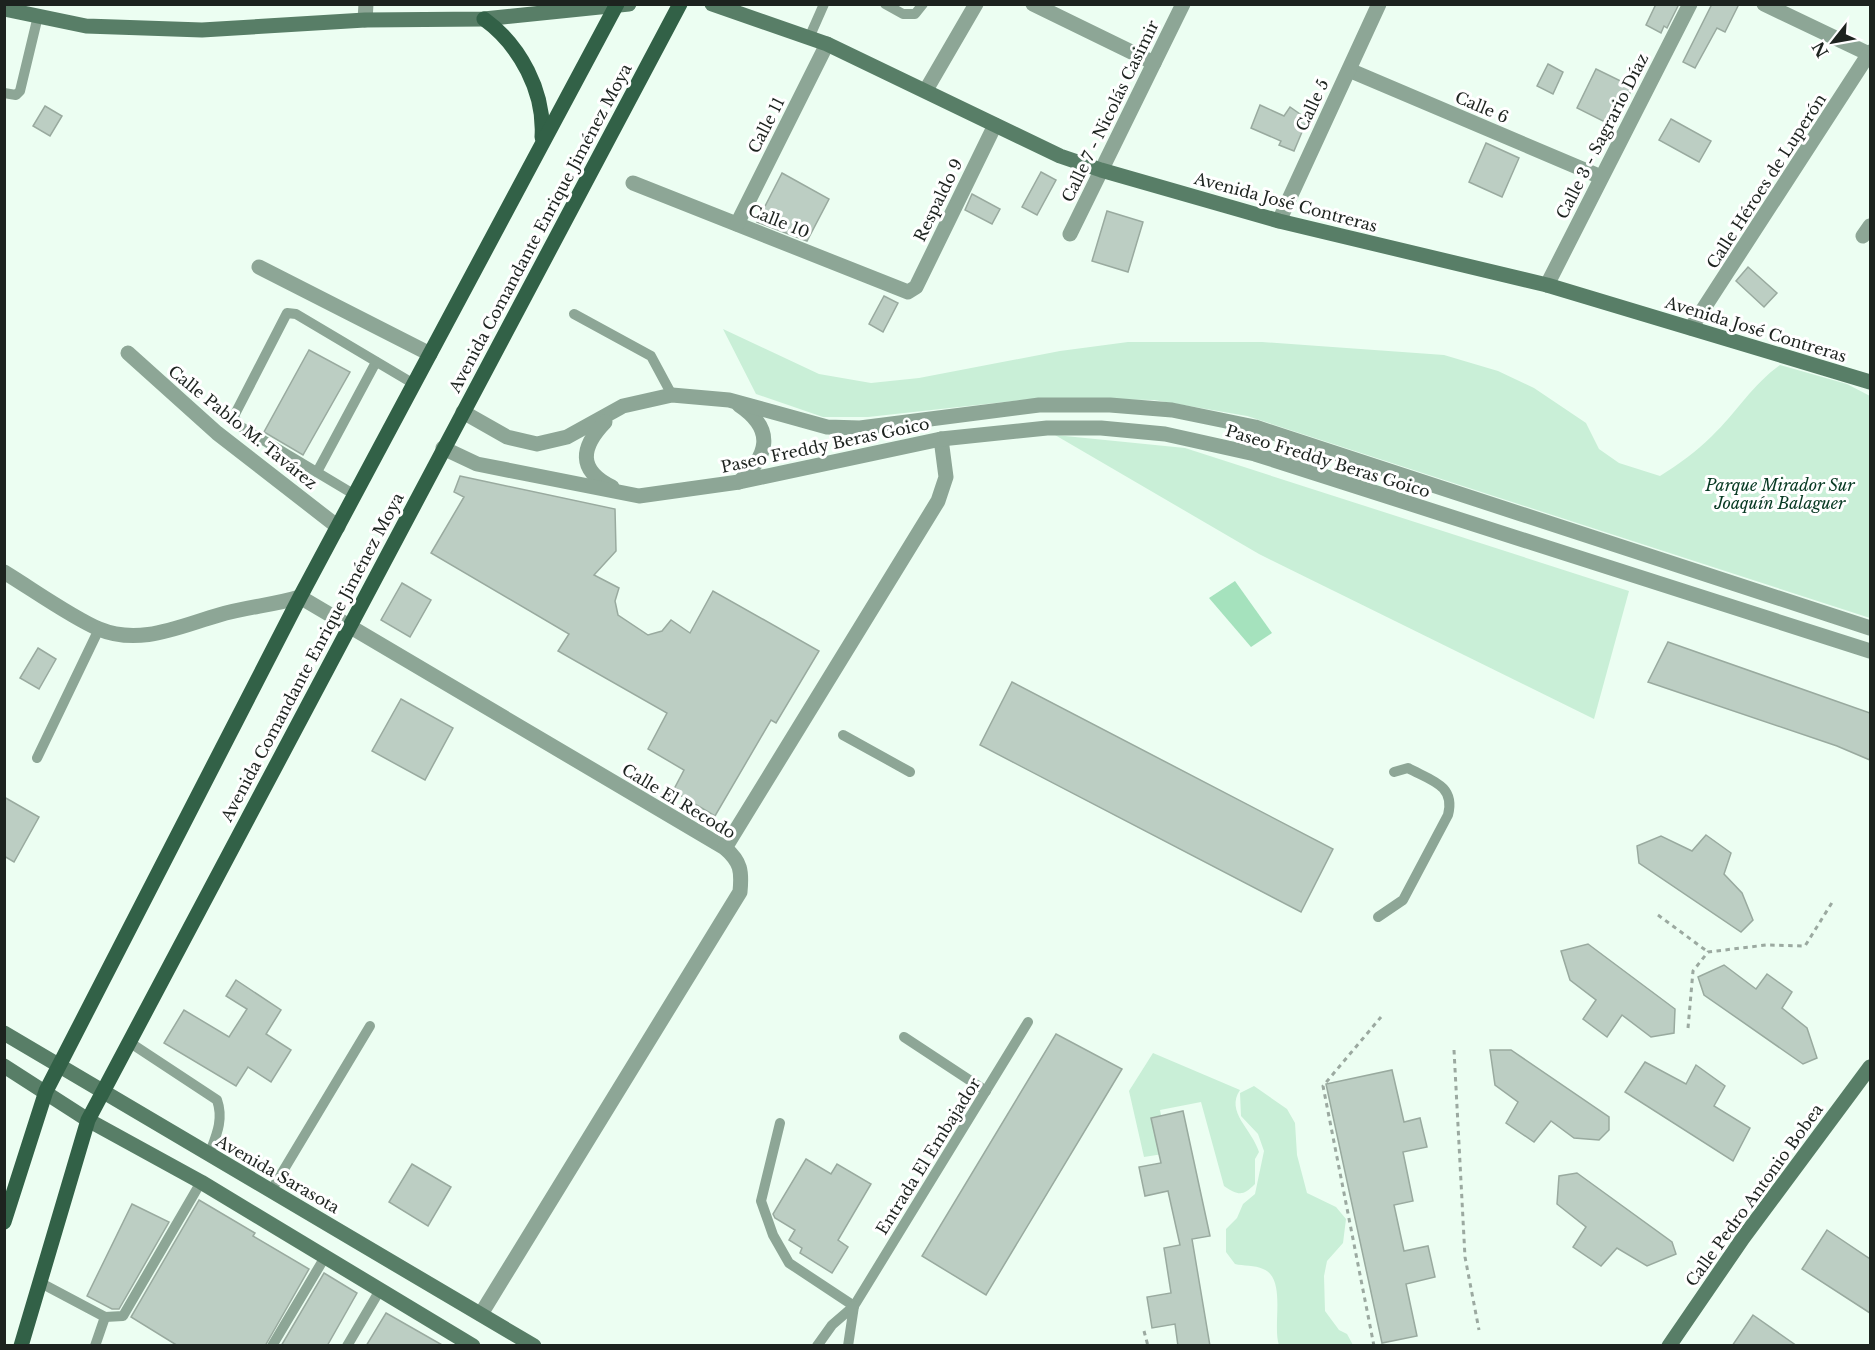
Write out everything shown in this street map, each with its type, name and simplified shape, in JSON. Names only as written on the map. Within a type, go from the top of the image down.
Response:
[{"type":"main road","name":"Avenida Comandante Enrique Jiménez Moya","points":[[21,1346],[88,1120],[680,4]]},
{"type":"main road","name":"Avenida José Contreras","points":[[712,4],[827,44],[1060,156],[1101,170],[1279,221],[1547,285],[1870,382]]},
{"type":"main road","points":[[4,9],[86,26],[202,30],[365,12],[484,19],[620,5]]},
{"type":"main road","points":[[4,1222],[46,1091],[300,597],[542,144],[620,5]]},
{"type":"main road","points":[[484,19],[507,38],[530,76],[543,119],[542,144]]},
{"type":"main road","name":"Avenida Sarasota","points":[[4,1033],[534,1346]]},
{"type":"main road","points":[[4,1066],[88,1120],[201,1182],[473,1346]]},
{"type":"main road","name":"Calle Pedro Antonio Bobea","points":[[1669,1346],[1743,1238],[1870,1067]]},
{"type":"street","points":[[926,90],[976,4]]},
{"type":"street","points":[[1033,4],[1154,63]]},
{"type":"street","name":"Calle 7 - Nicolás Casimir","points":[[1070,234],[1183,4]]},
{"type":"street","name":"Calle 5","points":[[1279,221],[1378,4]]},
{"type":"street","name":"Calle 3 - Sagrario Díaz","points":[[1547,285],[1690,4]]},
{"type":"street","points":[[1764,4],[1870,53]]},
{"type":"street","name":"Calle 11","points":[[737,224],[827,44]]},
{"type":"street","name":"Calle Héroes de Luperón","points":[[1691,328],[1870,53]]},
{"type":"street","name":"Calle 6","points":[[1349,70],[1601,177]]},
{"type":"street","name":"Respaldo 9","points":[[912,290],[995,125]]},
{"type":"street","name":"Calle 10","points":[[633,183],[908,291],[912,290]]},
{"type":"street","points":[[259,267],[430,354]]},
{"type":"street","name":"Calle Pablo M. Tavárez","points":[[128,353],[217,433],[338,527]]},
{"type":"street","name":"Paseo Freddy Beras Goico","points":[[463,412],[507,436],[537,444],[567,437],[623,406],[672,395],[729,400],[827,427],[861,428],[1039,405],[1110,405],[1172,410],[1255,427],[1714,579],[1870,628]]},
{"type":"street","points":[[729,400],[752,416],[764,436],[762,456],[752,471],[739,482]]},
{"type":"street","points":[[623,406],[590,439],[586,457],[587,464],[597,478],[617,489],[639,496]]},
{"type":"street","name":"Paseo Freddy Beras Goico","points":[[443,448],[477,464],[639,496],[739,482],[941,439],[1047,428],[1101,428],[1165,434],[1255,454],[1870,651]]},
{"type":"street","points":[[725,848],[938,501],[946,477],[941,439]]},
{"type":"street","points":[[4,572],[99,629],[121,635],[147,635],[185,628],[220,615],[300,597]]},
{"type":"street","points":[[1707,598],[1714,579]]},
{"type":"street","name":"Calle El Recodo","points":[[300,597],[725,848],[736,858],[742,869],[740,892],[481,1314]]},
{"type":"lane","points":[[809,38],[824,4]]},
{"type":"lane","points":[[885,4],[903,14],[915,14],[923,4]]},
{"type":"lane","points":[[4,93],[16,95],[20,91],[38,16]]},
{"type":"lane","points":[[354,495],[238,425],[234,416],[287,313],[296,314],[414,384]]},
{"type":"lane","points":[[574,314],[651,356],[672,395]]},
{"type":"lane","points":[[317,472],[376,362]]},
{"type":"lane","points":[[37,758],[99,629]]},
{"type":"lane","points":[[843,735],[910,772]]},
{"type":"lane","points":[[1378,917],[1396,907],[1412,886],[1448,815],[1451,803],[1448,794],[1441,786],[1408,768],[1394,772]]},
{"type":"lane","name":"Entrada El Embajador","points":[[817,1346],[832,1325],[854,1306],[1028,1022]]},
{"type":"lane","points":[[271,1191],[370,1026]]},
{"type":"lane","points":[[904,1037],[986,1091]]},
{"type":"lane","points":[[129,1042],[216,1100],[221,1112],[220,1121],[209,1155]]},
{"type":"lane","points":[[780,1124],[761,1201],[773,1235],[789,1263],[854,1306]]},
{"type":"lane","points":[[39,1282],[105,1317],[123,1316],[201,1182]]},
{"type":"lane","points":[[272,1346],[325,1257]]},
{"type":"lane","points":[[347,1346],[380,1290]]},
{"type":"lane","name":"Entrada El Embajador","points":[[848,1346],[854,1306]]},
{"type":"lane","points":[[94,1346],[105,1317]]},
{"type":"path","points":[[1658,915],[1708,952],[1766,945],[1805,946],[1833,901]]},
{"type":"path","points":[[1688,1028],[1693,971],[1708,952]]},
{"type":"path","points":[[1374,1346],[1323,1086],[1381,1017]]},
{"type":"path","points":[[1454,1050],[1465,1257],[1479,1329]]},
{"type":"path","points":[[1144,1331],[1148,1346]]},
{"type":"green space","name":"Parque Mirador Sur Joaquín Balaguer","points":[[723,329],[819,374],[871,383],[919,378],[1060,351],[1128,342],[1262,342],[1444,355],[1498,371],[1534,388],[1586,423],[1599,449],[1619,463],[1660,476],[1706,442],[1761,381],[1780,365],[1847,384],[1870,396],[1870,618],[1247,416],[1154,400],[1042,398],[868,417],[823,417],[756,394]]},
{"type":"green space","points":[[1055,435],[1185,448],[1629,591],[1594,719],[1259,554]]},
{"type":"green space","points":[[1153,1053],[1240,1090],[1236,1098],[1238,1113],[1259,1152],[1255,1159],[1255,1184],[1244,1193],[1233,1192],[1224,1186],[1201,1102],[1160,1110],[1169,1153],[1144,1157],[1129,1091]]},
{"type":"green space","points":[[1254,1086],[1287,1109],[1295,1123],[1297,1155],[1307,1193],[1336,1207],[1346,1219],[1343,1243],[1327,1261],[1324,1276],[1325,1311],[1339,1330],[1347,1334],[1353,1345],[1279,1345],[1275,1282],[1263,1269],[1235,1264],[1226,1252],[1226,1229],[1237,1218],[1243,1204],[1255,1194],[1264,1151],[1258,1134],[1241,1116],[1240,1093]]},
{"type":"shaded area","points":[[1235,581],[1272,633],[1251,647],[1209,598]]},
{"type":"building","points":[[1656,4],[1679,4],[1667,28],[1664,26],[1661,33],[1646,25]]},
{"type":"building","points":[[1712,4],[1739,4],[1725,32],[1717,28],[1695,68],[1683,62]]},
{"type":"building","points":[[1548,64],[1563,72],[1553,94],[1537,86]]},
{"type":"building","points":[[1596,69],[1633,87],[1613,126],[1577,108]]},
{"type":"building","points":[[1260,105],[1284,116],[1290,107],[1300,114],[1299,117],[1307,120],[1294,151],[1279,145],[1281,141],[1251,128]]},
{"type":"building","points":[[45,106],[62,116],[50,136],[33,126]]},
{"type":"building","points":[[1671,119],[1711,141],[1699,162],[1659,140]]},
{"type":"building","points":[[1486,143],[1519,158],[1502,197],[1469,182]]},
{"type":"building","points":[[1041,172],[1056,180],[1037,215],[1022,207]]},
{"type":"building","points":[[782,173],[829,199],[807,241],[757,222]]},
{"type":"building","points":[[972,194],[1000,209],[992,224],[965,210]]},
{"type":"building","points":[[1107,211],[1143,222],[1128,272],[1092,261]]},
{"type":"building","points":[[1748,267],[1777,293],[1764,307],[1736,281]]},
{"type":"building","points":[[884,296],[898,303],[883,332],[869,324]]},
{"type":"building","points":[[309,350],[350,372],[303,455],[264,432]]},
{"type":"building","points":[[460,476],[615,509],[616,551],[594,575],[619,588],[615,601],[618,615],[648,635],[662,631],[671,620],[690,633],[713,591],[819,651],[776,723],[771,720],[715,816],[673,791],[684,770],[648,749],[667,713],[558,651],[569,634],[431,553],[464,497],[454,492]]},
{"type":"building","points":[[402,583],[431,600],[410,637],[381,620]]},
{"type":"building","points":[[1668,642],[1870,713],[1870,760],[1837,746],[1648,682]]},
{"type":"building","points":[[38,648],[56,659],[39,689],[20,678]]},
{"type":"building","points":[[1012,682],[1333,849],[1301,912],[980,745]]},
{"type":"building","points":[[401,699],[453,728],[425,780],[372,751]]},
{"type":"building","points":[[4,797],[39,817],[14,862],[4,856]]},
{"type":"building","points":[[1706,835],[1731,853],[1724,874],[1742,893],[1753,920],[1741,932],[1639,863],[1637,846],[1661,836],[1692,851]]},
{"type":"building","points":[[1588,944],[1675,1009],[1674,1033],[1651,1037],[1622,1015],[1607,1037],[1583,1019],[1596,1000],[1570,980],[1561,951]]},
{"type":"building","points":[[1724,965],[1756,989],[1767,974],[1792,992],[1782,1008],[1807,1028],[1817,1058],[1803,1064],[1704,995],[1698,977]]},
{"type":"building","points":[[236,980],[281,1010],[266,1034],[291,1050],[271,1082],[248,1067],[236,1086],[164,1043],[184,1010],[229,1037],[247,1009],[226,996]]},
{"type":"building","points":[[1056,1034],[1122,1069],[986,1295],[922,1256]]},
{"type":"building","points":[[1490,1050],[1511,1050],[1609,1117],[1609,1130],[1599,1140],[1574,1138],[1551,1121],[1534,1142],[1506,1123],[1518,1102],[1495,1085]]},
{"type":"building","points":[[1645,1062],[1686,1084],[1696,1065],[1725,1086],[1714,1106],[1750,1128],[1733,1161],[1625,1092]]},
{"type":"building","points":[[1392,1070],[1404,1122],[1420,1118],[1427,1147],[1403,1152],[1413,1201],[1394,1205],[1404,1251],[1428,1246],[1435,1277],[1406,1284],[1417,1336],[1382,1343],[1326,1084]]},
{"type":"building","points":[[1183,1111],[1210,1236],[1192,1239],[1210,1346],[1178,1346],[1175,1324],[1152,1328],[1147,1297],[1171,1293],[1164,1248],[1180,1245],[1168,1191],[1145,1196],[1139,1167],[1161,1163],[1151,1118]]},
{"type":"building","points":[[806,1159],[831,1174],[837,1164],[871,1184],[838,1240],[848,1247],[832,1273],[800,1253],[802,1248],[789,1240],[795,1230],[775,1218],[773,1214]]},
{"type":"building","points":[[412,1164],[451,1187],[428,1226],[389,1202]]},
{"type":"building","points":[[1577,1173],[1672,1242],[1676,1254],[1647,1266],[1617,1248],[1601,1266],[1573,1247],[1586,1227],[1557,1204],[1559,1176]]},
{"type":"building","points":[[199,1200],[255,1233],[253,1236],[309,1269],[265,1346],[178,1346],[131,1317]]},
{"type":"building","points":[[132,1204],[169,1222],[119,1309],[112,1309],[87,1296]]},
{"type":"building","points":[[1827,1230],[1870,1259],[1870,1313],[1802,1269]]},
{"type":"building","points":[[324,1273],[357,1293],[327,1346],[281,1346]]},
{"type":"building","points":[[386,1313],[444,1346],[366,1346]]},
{"type":"building","points":[[1753,1315],[1797,1346],[1732,1346]]}]
